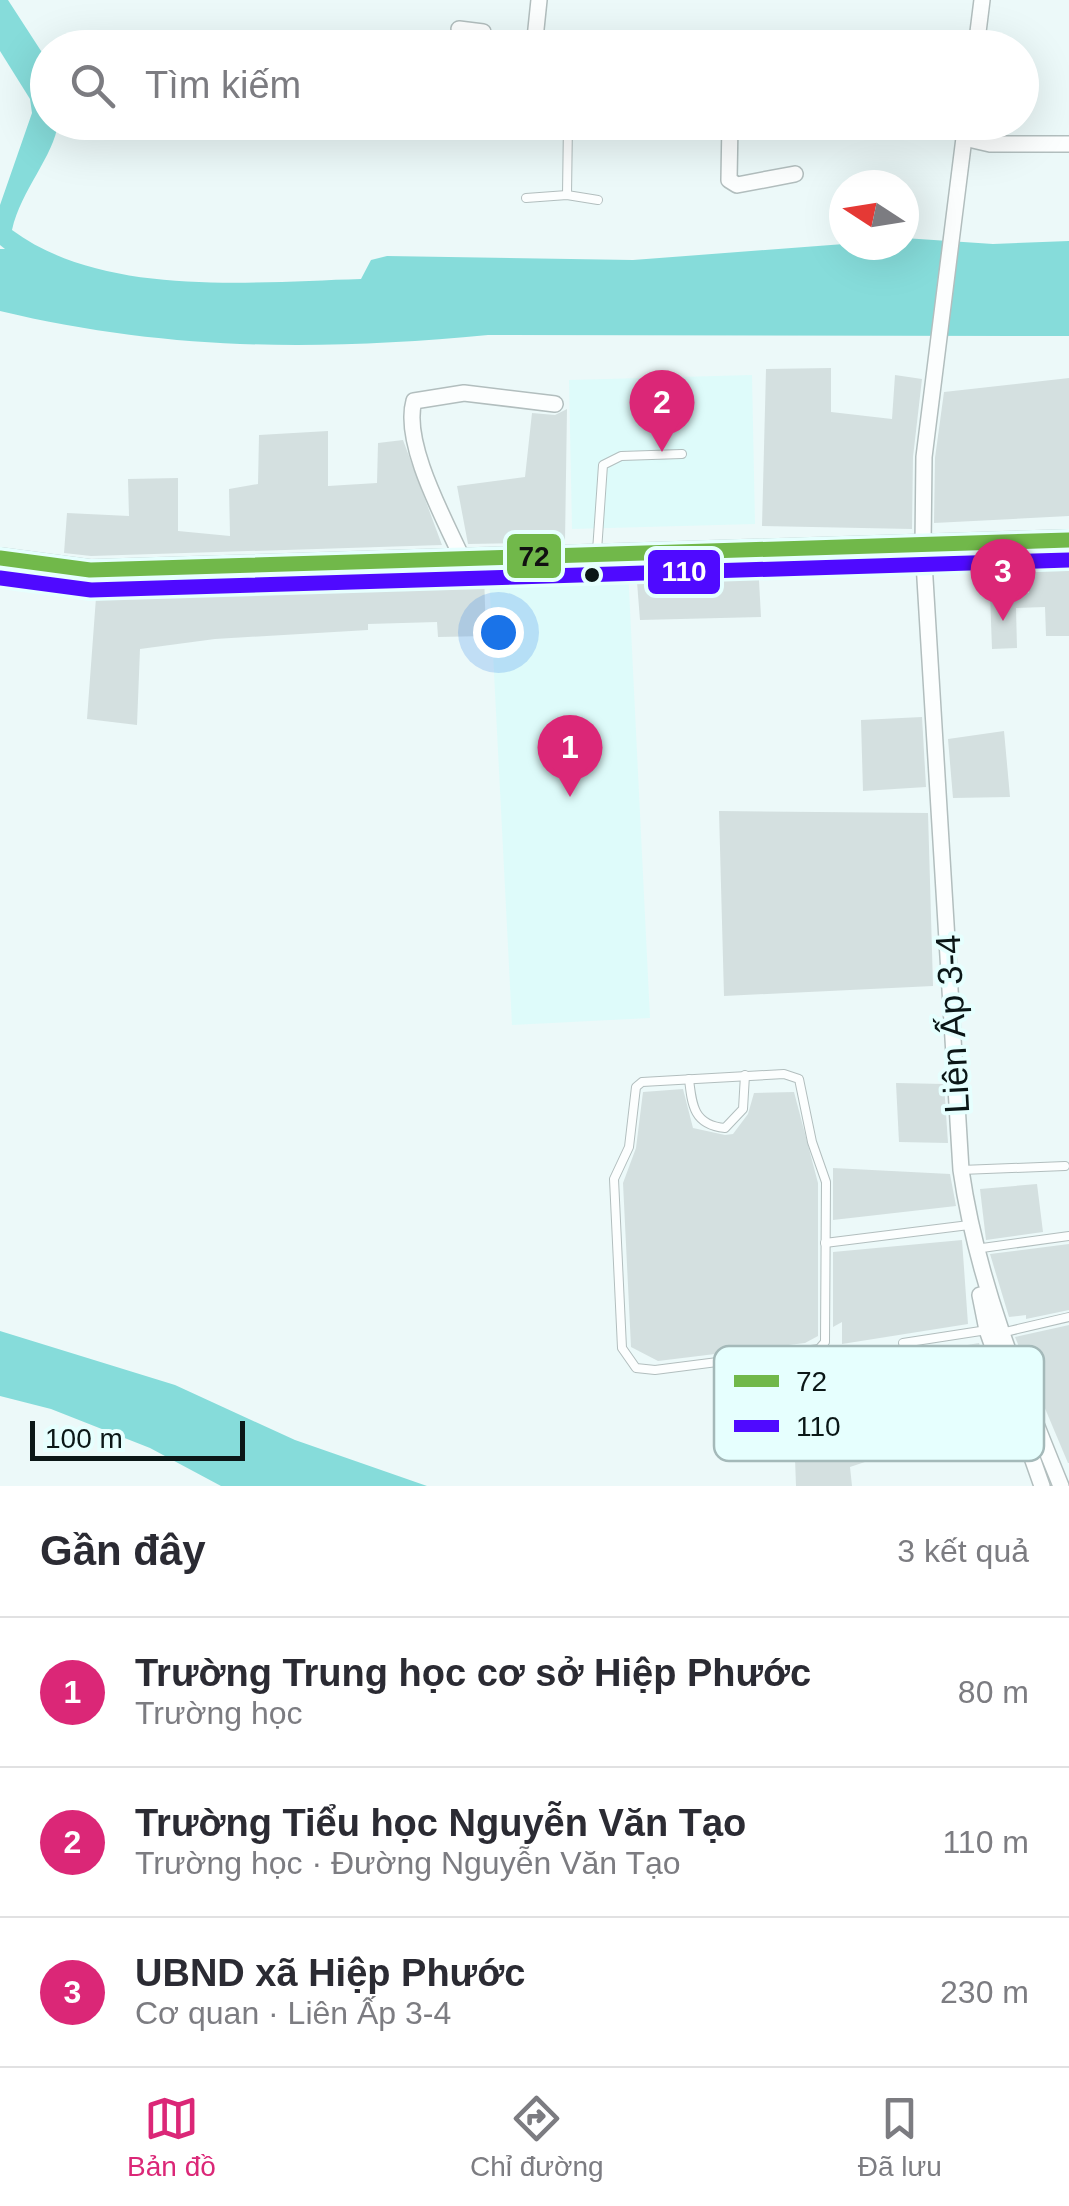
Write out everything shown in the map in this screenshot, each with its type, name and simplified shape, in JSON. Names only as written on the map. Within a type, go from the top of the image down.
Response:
[{"type":"main road","points":[[0,558],[90,570],[1069,540]]},
{"type":"street","points":[[536,30],[539,0]]},
{"type":"street","points":[[978,30],[982,0]]},
{"type":"street","points":[[459,29],[467,30]]},
{"type":"street","points":[[729,140],[728,180],[737,184],[796,174]]},
{"type":"street","name":"Liên Ấp 3-4","points":[[964,140],[924,457],[923,546],[961,1170],[969,1226],[1000,1346]]},
{"type":"street","points":[[983,140],[990,144],[1069,144]]},
{"type":"street","points":[[462,560],[423,468],[411,411],[414,400],[464,393],[554,404]]},
{"type":"street","points":[[994,1332],[998,1346]]},
{"type":"street","name":"Liên Ấp 3-4","points":[[1044,1444],[1062,1486]]},
{"type":"street","points":[[1033,1461],[1042,1486]]},
{"type":"lane","points":[[566,195],[568,140]]},
{"type":"lane","points":[[526,198],[566,195],[598,200]]},
{"type":"lane","points":[[597,556],[604,465],[620,456],[682,454]]},
{"type":"lane","points":[[714,1362],[655,1370],[636,1368],[626,1360],[622,1348],[614,1179],[629,1147],[631,1098],[642,1082],[784,1074],[799,1079],[808,1130],[826,1182],[828,1336],[820,1346]]},
{"type":"lane","points":[[689,1079],[692,1108],[700,1120],[724,1128],[743,1109],[744,1076]]},
{"type":"lane","points":[[961,1170],[1064,1166]]},
{"type":"lane","points":[[825,1242],[969,1226]]},
{"type":"lane","points":[[975,1249],[1069,1236]]},
{"type":"lane","points":[[903,1343],[1069,1318]]},
{"type":"shaded area","points":[[752,375],[755,524],[572,529],[569,380]]},
{"type":"shaded area","points":[[628,568],[650,1018],[512,1025],[489,575]]},
{"type":"water","points":[[0,0],[8,0],[30,34],[30,99],[0,51]]},
{"type":"water","points":[[30,119],[30,140],[53,140],[12,230],[49,252],[90,267],[180,281],[273,282],[361,279],[371,260],[387,256],[633,260],[829,245],[829,260],[919,260],[919,239],[993,244],[1069,241],[1069,336],[488,335],[303,345],[183,340],[123,334],[0,311],[0,249],[5,249],[0,245],[0,205]]},
{"type":"water","points":[[0,1331],[175,1385],[295,1440],[427,1486],[221,1486],[150,1448],[51,1409],[0,1396]]},
{"type":"building","points":[[831,368],[831,412],[892,419],[895,375],[922,379],[913,457],[912,529],[762,526],[766,369]]},
{"type":"building","points":[[1069,378],[1069,516],[934,523],[935,458],[944,392]]},
{"type":"building","points":[[567,409],[565,542],[468,544],[457,486],[525,477],[532,413],[555,415]]},
{"type":"building","points":[[328,431],[328,486],[377,483],[378,443],[403,440],[442,545],[91,556],[64,553],[67,513],[129,516],[128,479],[178,478],[178,531],[230,536],[229,489],[258,484],[259,435]]},
{"type":"building","points":[[1069,554],[1069,636],[1046,636],[1045,607],[1016,608],[1017,648],[992,649],[990,594],[1029,593],[1029,556]]},
{"type":"building","points":[[758,563],[761,617],[640,620],[636,569]]},
{"type":"building","points":[[484,573],[486,636],[438,637],[437,622],[368,624],[368,630],[215,639],[140,649],[137,725],[87,719],[97,584],[156,588],[156,583]]},
{"type":"building","points":[[922,717],[926,787],[863,791],[861,720]]},
{"type":"building","points":[[1004,731],[1010,797],[953,798],[948,739]]},
{"type":"building","points":[[719,811],[928,813],[933,986],[724,996]]},
{"type":"building","points":[[896,1083],[944,1084],[948,1143],[899,1142]]},
{"type":"building","points":[[683,1089],[693,1128],[725,1135],[733,1134],[748,1114],[754,1093],[794,1092],[818,1183],[818,1336],[805,1343],[780,1346],[714,1346],[714,1354],[658,1361],[631,1347],[623,1183],[636,1148],[643,1092]]},
{"type":"building","points":[[833,1168],[950,1174],[956,1206],[833,1220]]},
{"type":"building","points":[[1037,1184],[1043,1232],[986,1240],[980,1189]]},
{"type":"building","points":[[962,1240],[968,1324],[842,1344],[842,1322],[833,1327],[833,1252]]},
{"type":"building","points":[[1069,1244],[1069,1310],[1026,1319],[1026,1315],[1009,1317],[990,1254]]},
{"type":"building","points":[[1069,1325],[1069,1463],[1044,1406],[1044,1346],[1019,1346],[1015,1337]]},
{"type":"building","points":[[795,1461],[868,1461],[850,1467],[852,1486],[796,1486]]},
{"type":"transit line","name":"72","points":[[0,558],[90,570],[1069,540]]},
{"type":"transit line","name":"110","points":[[0,578],[91,590],[1069,560]]},
{"type":"place","name":"Trường Tiểu học Nguyễn Văn Tạo","points":[[662,452]]},
{"type":"place","name":"UBND xã Hiệp Phước","points":[[1003,621]]},
{"type":"place","name":"Trường Trung học cơ sở Hiệp Phước","points":[[570,797]]}]
